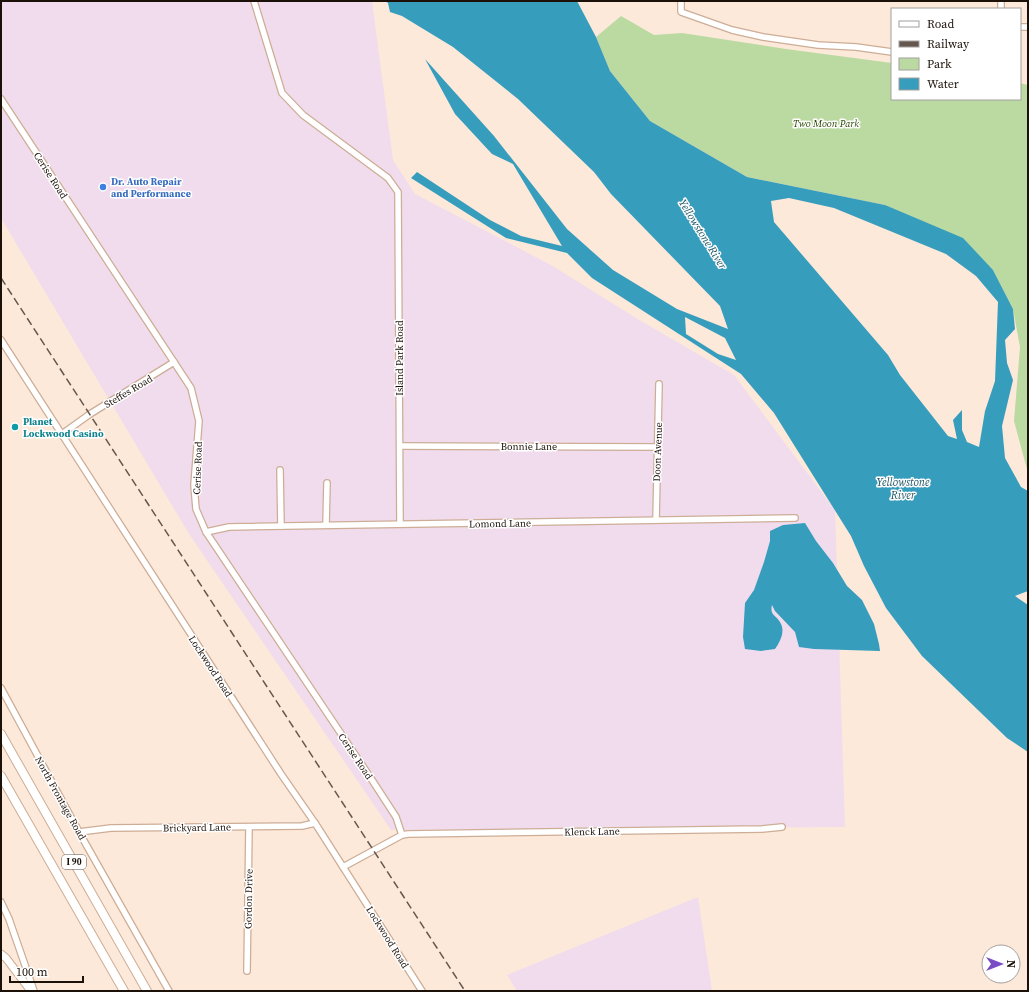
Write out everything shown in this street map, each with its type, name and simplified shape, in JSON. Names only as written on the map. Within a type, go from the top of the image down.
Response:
[{"type":"highway","name":"I 90","points":[[1,734],[147,991]]},
{"type":"highway","name":"I 90","points":[[1,776],[124,991]]},
{"type":"main road","points":[[1,954],[6,958],[32,991]]},
{"type":"street","name":"Island Park Road","points":[[254,1],[282,93],[303,115],[388,178],[398,192],[400,524]]},
{"type":"street","points":[[681,1],[681,12],[732,30],[763,37],[818,45],[856,47],[891,52]]},
{"type":"street","name":"Cerise Road","points":[[1,99],[191,388],[200,421],[194,485],[196,509],[206,532],[396,817],[402,835]]},
{"type":"street","name":"Lockwood Road","points":[[1,340],[281,774],[315,823],[422,991]]},
{"type":"street","name":"Steffes Road","points":[[62,434],[90,414],[174,362]]},
{"type":"street","name":"Doon Avenue","points":[[656,520],[659,384]]},
{"type":"street","name":"Bonnie Lane","points":[[400,446],[658,447]]},
{"type":"street","points":[[280,470],[281,526]]},
{"type":"street","points":[[326,525],[327,483]]},
{"type":"street","name":"Lomond Lane","points":[[206,532],[229,527],[795,518]]},
{"type":"street","name":"North Frontage Road","points":[[1,688],[79,832],[169,991]]},
{"type":"street","name":"Brickyard Lane","points":[[79,832],[111,828],[302,826],[315,823]]},
{"type":"street","name":"Gordon Drive","points":[[247,971],[249,827]]},
{"type":"street","name":"Klenck Lane","points":[[402,835],[762,829],[782,827]]},
{"type":"street","points":[[343,867],[402,835]]},
{"type":"street","points":[[1,902],[32,991]]},
{"type":"shaded area","points":[[1,1],[372,1],[393,160],[415,194],[551,265],[636,318],[734,375],[835,510],[845,827],[391,830],[189,534],[1,218]]},
{"type":"shaded area","points":[[698,897],[712,991],[517,991],[507,975]]},
{"type":"green space","name":"Two Moon Park","points":[[621,16],[654,35],[682,33],[891,63],[891,100],[1021,100],[1021,83],[1028,85],[1028,473],[1014,421],[1020,347],[1013,309],[993,270],[885,205],[747,177],[650,121],[610,71],[596,37]]},
{"type":"water","name":"Yellowstone River","points":[[385,1],[577,1],[596,37],[610,71],[650,121],[747,177],[885,205],[963,238],[993,270],[1013,309],[1015,329],[1005,340],[1007,363],[1013,380],[1002,426],[1005,458],[1021,487],[1028,491],[1028,591],[1015,596],[1028,605],[1028,752],[1007,738],[922,656],[886,608],[864,566],[851,536],[774,413],[741,374],[592,278],[567,253],[506,238],[411,178],[417,172],[490,220],[521,236],[562,246],[513,164],[492,154],[455,114],[425,59],[494,136],[567,229],[613,270],[677,309],[728,329],[720,306],[611,194],[594,172],[518,99],[453,47],[402,16],[390,12],[388,3]],"holes":[[[789,198],[834,208],[946,254],[976,276],[998,302],[995,381],[985,411],[979,447],[967,442],[962,430],[962,410],[953,420],[957,439],[948,436],[900,375],[888,355],[774,222],[771,201]],[[685,317],[725,338],[736,360],[718,354],[686,334]]]},
{"type":"water","points":[[805,523],[847,586],[862,600],[874,624],[880,651],[814,649],[799,647],[795,632],[775,611],[772,605],[771,609],[773,614],[780,621],[782,627],[781,637],[777,646],[775,649],[761,651],[745,649],[743,637],[745,603],[754,590],[764,562],[770,541],[770,531],[783,525]]},
{"type":"railway","points":[[1,278],[465,991]]},
{"type":"place","name":"Dr. Auto Repair and Performance","points":[[103,187]]},
{"type":"place","name":"Planet Lockwood Casino","points":[[15,427]]}]
